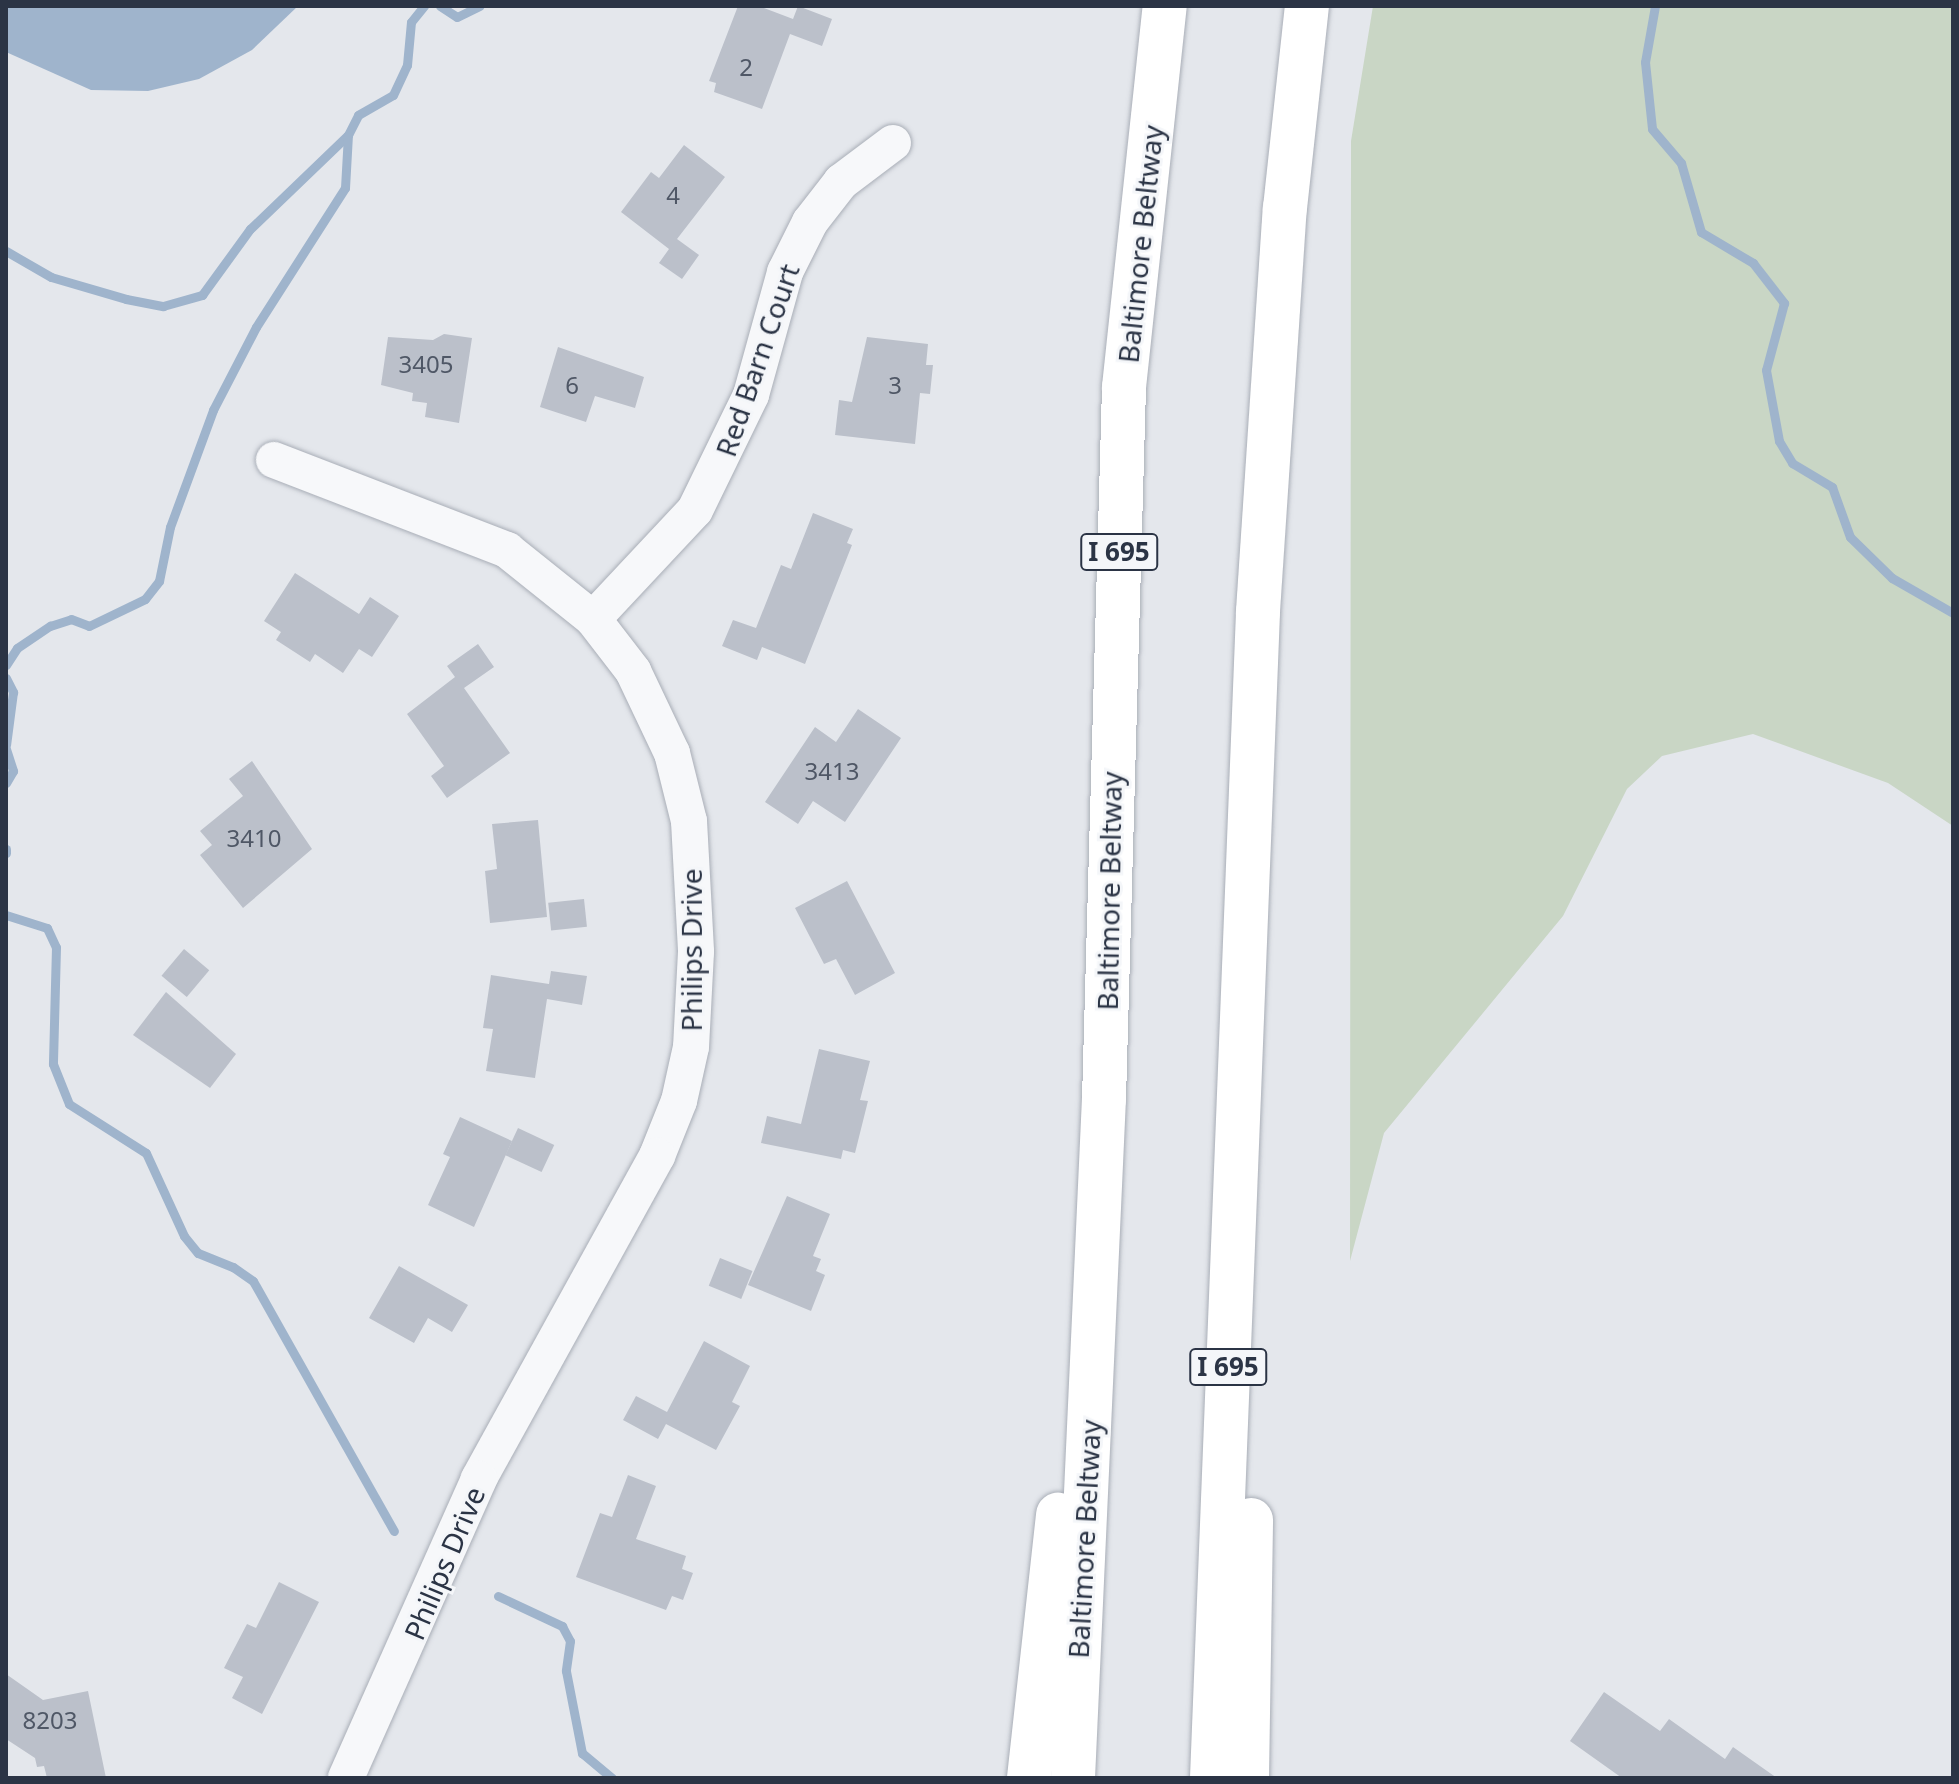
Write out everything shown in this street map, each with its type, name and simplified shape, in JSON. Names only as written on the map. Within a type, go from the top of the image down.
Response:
[{"type":"highway","name":"Baltimore Beltway","points":[[1073,1778],[1104,1099],[1124,387],[1165,6]]},
{"type":"highway","name":"I 695","points":[[1212,1778],[1244,956],[1269,418],[1307,6]]},
{"type":"highway","points":[[1244,956],[1259,1028],[1247,1778]]},
{"type":"highway","points":[[1029,1778],[1104,1099]]},
{"type":"street","name":"Red Barn Court","points":[[593,619],[695,510],[724,459],[751,395],[785,272],[810,222],[841,182],[893,143]]},
{"type":"street","name":"Philips Drive","points":[[274,460],[507,550],[593,619],[640,684],[672,753],[689,821],[696,952],[691,1047],[679,1101],[657,1156],[466,1504],[388,1693],[346,1778]]},
{"type":"green space","points":[[1373,6],[1953,6],[1953,826],[1888,783],[1753,734],[1662,756],[1627,789],[1563,916],[1384,1133],[1350,1261],[1351,141]]},
{"type":"water","points":[[6,6],[298,6],[252,50],[199,79],[148,91],[91,90],[6,52]]},
{"type":"building","points":[[738,6],[759,6],[793,19],[798,6],[832,19],[822,46],[790,34],[762,109],[714,92],[716,83],[709,81]]},
{"type":"building","points":[[684,145],[725,177],[677,239],[699,255],[682,279],[659,263],[669,249],[621,212],[651,172],[659,178]]},
{"type":"building","points":[[444,334],[472,338],[459,423],[425,417],[427,403],[412,401],[413,393],[381,385],[388,337],[433,340]]},
{"type":"building","points":[[867,337],[928,344],[926,365],[933,365],[930,394],[920,393],[915,444],[835,435],[839,400],[852,402]]},
{"type":"building","points":[[558,347],[644,377],[635,408],[595,396],[586,422],[540,407]]},
{"type":"building","points":[[813,513],[853,529],[847,543],[852,545],[805,664],[762,647],[757,660],[722,646],[733,620],[756,628],[781,565],[791,569]]},
{"type":"building","points":[[295,573],[359,614],[370,597],[399,616],[372,657],[359,649],[343,673],[315,654],[310,662],[276,640],[281,632],[264,621]]},
{"type":"building","points":[[478,644],[494,667],[464,688],[510,753],[447,798],[431,776],[444,766],[407,714],[455,677],[447,666]]},
{"type":"building","points":[[858,709],[901,738],[845,822],[813,801],[798,824],[765,802],[815,727],[836,742]]},
{"type":"building","points":[[252,761],[312,849],[243,908],[200,855],[212,845],[200,831],[243,796],[229,779]]},
{"type":"building","points":[[538,820],[547,917],[490,923],[485,871],[497,869],[492,824]]},
{"type":"building","points":[[847,881],[895,973],[855,995],[836,959],[824,964],[795,908]]},
{"type":"building","points":[[584,899],[587,927],[551,931],[548,903]]},
{"type":"building","points":[[184,949],[209,970],[187,997],[162,976]]},
{"type":"building","points":[[551,971],[587,976],[582,1005],[547,999],[535,1078],[486,1071],[493,1029],[483,1028],[491,975],[549,984]]},
{"type":"building","points":[[166,992],[236,1054],[210,1088],[133,1035]]},
{"type":"building","points":[[819,1049],[870,1061],[860,1100],[868,1101],[855,1153],[843,1150],[841,1159],[761,1143],[767,1116],[801,1124]]},
{"type":"building","points":[[460,1117],[512,1141],[474,1227],[428,1205],[450,1157],[443,1154]]},
{"type":"building","points":[[518,1128],[554,1145],[542,1172],[505,1155]]},
{"type":"building","points":[[787,1196],[830,1214],[813,1256],[821,1259],[816,1271],[825,1275],[811,1311],[748,1285]]},
{"type":"building","points":[[720,1258],[752,1271],[741,1299],[709,1286]]},
{"type":"building","points":[[399,1266],[468,1305],[452,1332],[428,1318],[414,1343],[369,1318]]},
{"type":"building","points":[[704,1341],[750,1366],[732,1402],[740,1406],[716,1450],[666,1424],[658,1439],[623,1420],[636,1396],[667,1412]]},
{"type":"building","points":[[628,1475],[656,1486],[636,1539],[686,1556],[682,1569],[693,1573],[683,1600],[672,1596],[666,1610],[576,1577],[600,1513],[612,1517]]},
{"type":"building","points":[[279,1582],[319,1602],[262,1714],[232,1698],[243,1677],[224,1668],[247,1624],[256,1628]]},
{"type":"building","points":[[6,1674],[43,1700],[88,1691],[106,1778],[47,1778],[44,1766],[37,1767],[35,1758],[6,1739]]},
{"type":"building","points":[[1604,1692],[1660,1731],[1669,1719],[1725,1759],[1733,1747],[1777,1778],[1622,1778],[1570,1741]]},
{"type":"waterway","points":[[6,665],[17,648],[50,626],[71,619],[89,626],[145,599],[159,581],[170,527],[213,410],[256,327],[345,188],[348,135],[358,115],[393,95],[407,65],[411,22],[424,6]]},
{"type":"waterway","points":[[440,6],[457,17],[480,6]]},
{"type":"waterway","points":[[1655,6],[1645,62],[1652,129],[1681,163],[1701,232],[1753,263],[1784,303],[1766,370],[1779,441],[1792,463],[1832,487],[1850,537],[1892,578],[1953,613]]},
{"type":"waterway","points":[[6,251],[51,277],[126,299],[163,306],[202,295],[250,229],[348,135]]},
{"type":"waterway","points":[[6,678],[13,692],[6,745]]},
{"type":"waterway","points":[[6,749],[13,771],[6,783]]},
{"type":"waterway","points":[[6,915],[47,928],[56,947],[53,1064],[69,1104],[146,1153],[184,1236],[198,1253],[233,1267],[253,1281],[394,1531]]},
{"type":"waterway","points":[[498,1596],[562,1626],[570,1641],[566,1671],[582,1753],[612,1778]]}]
